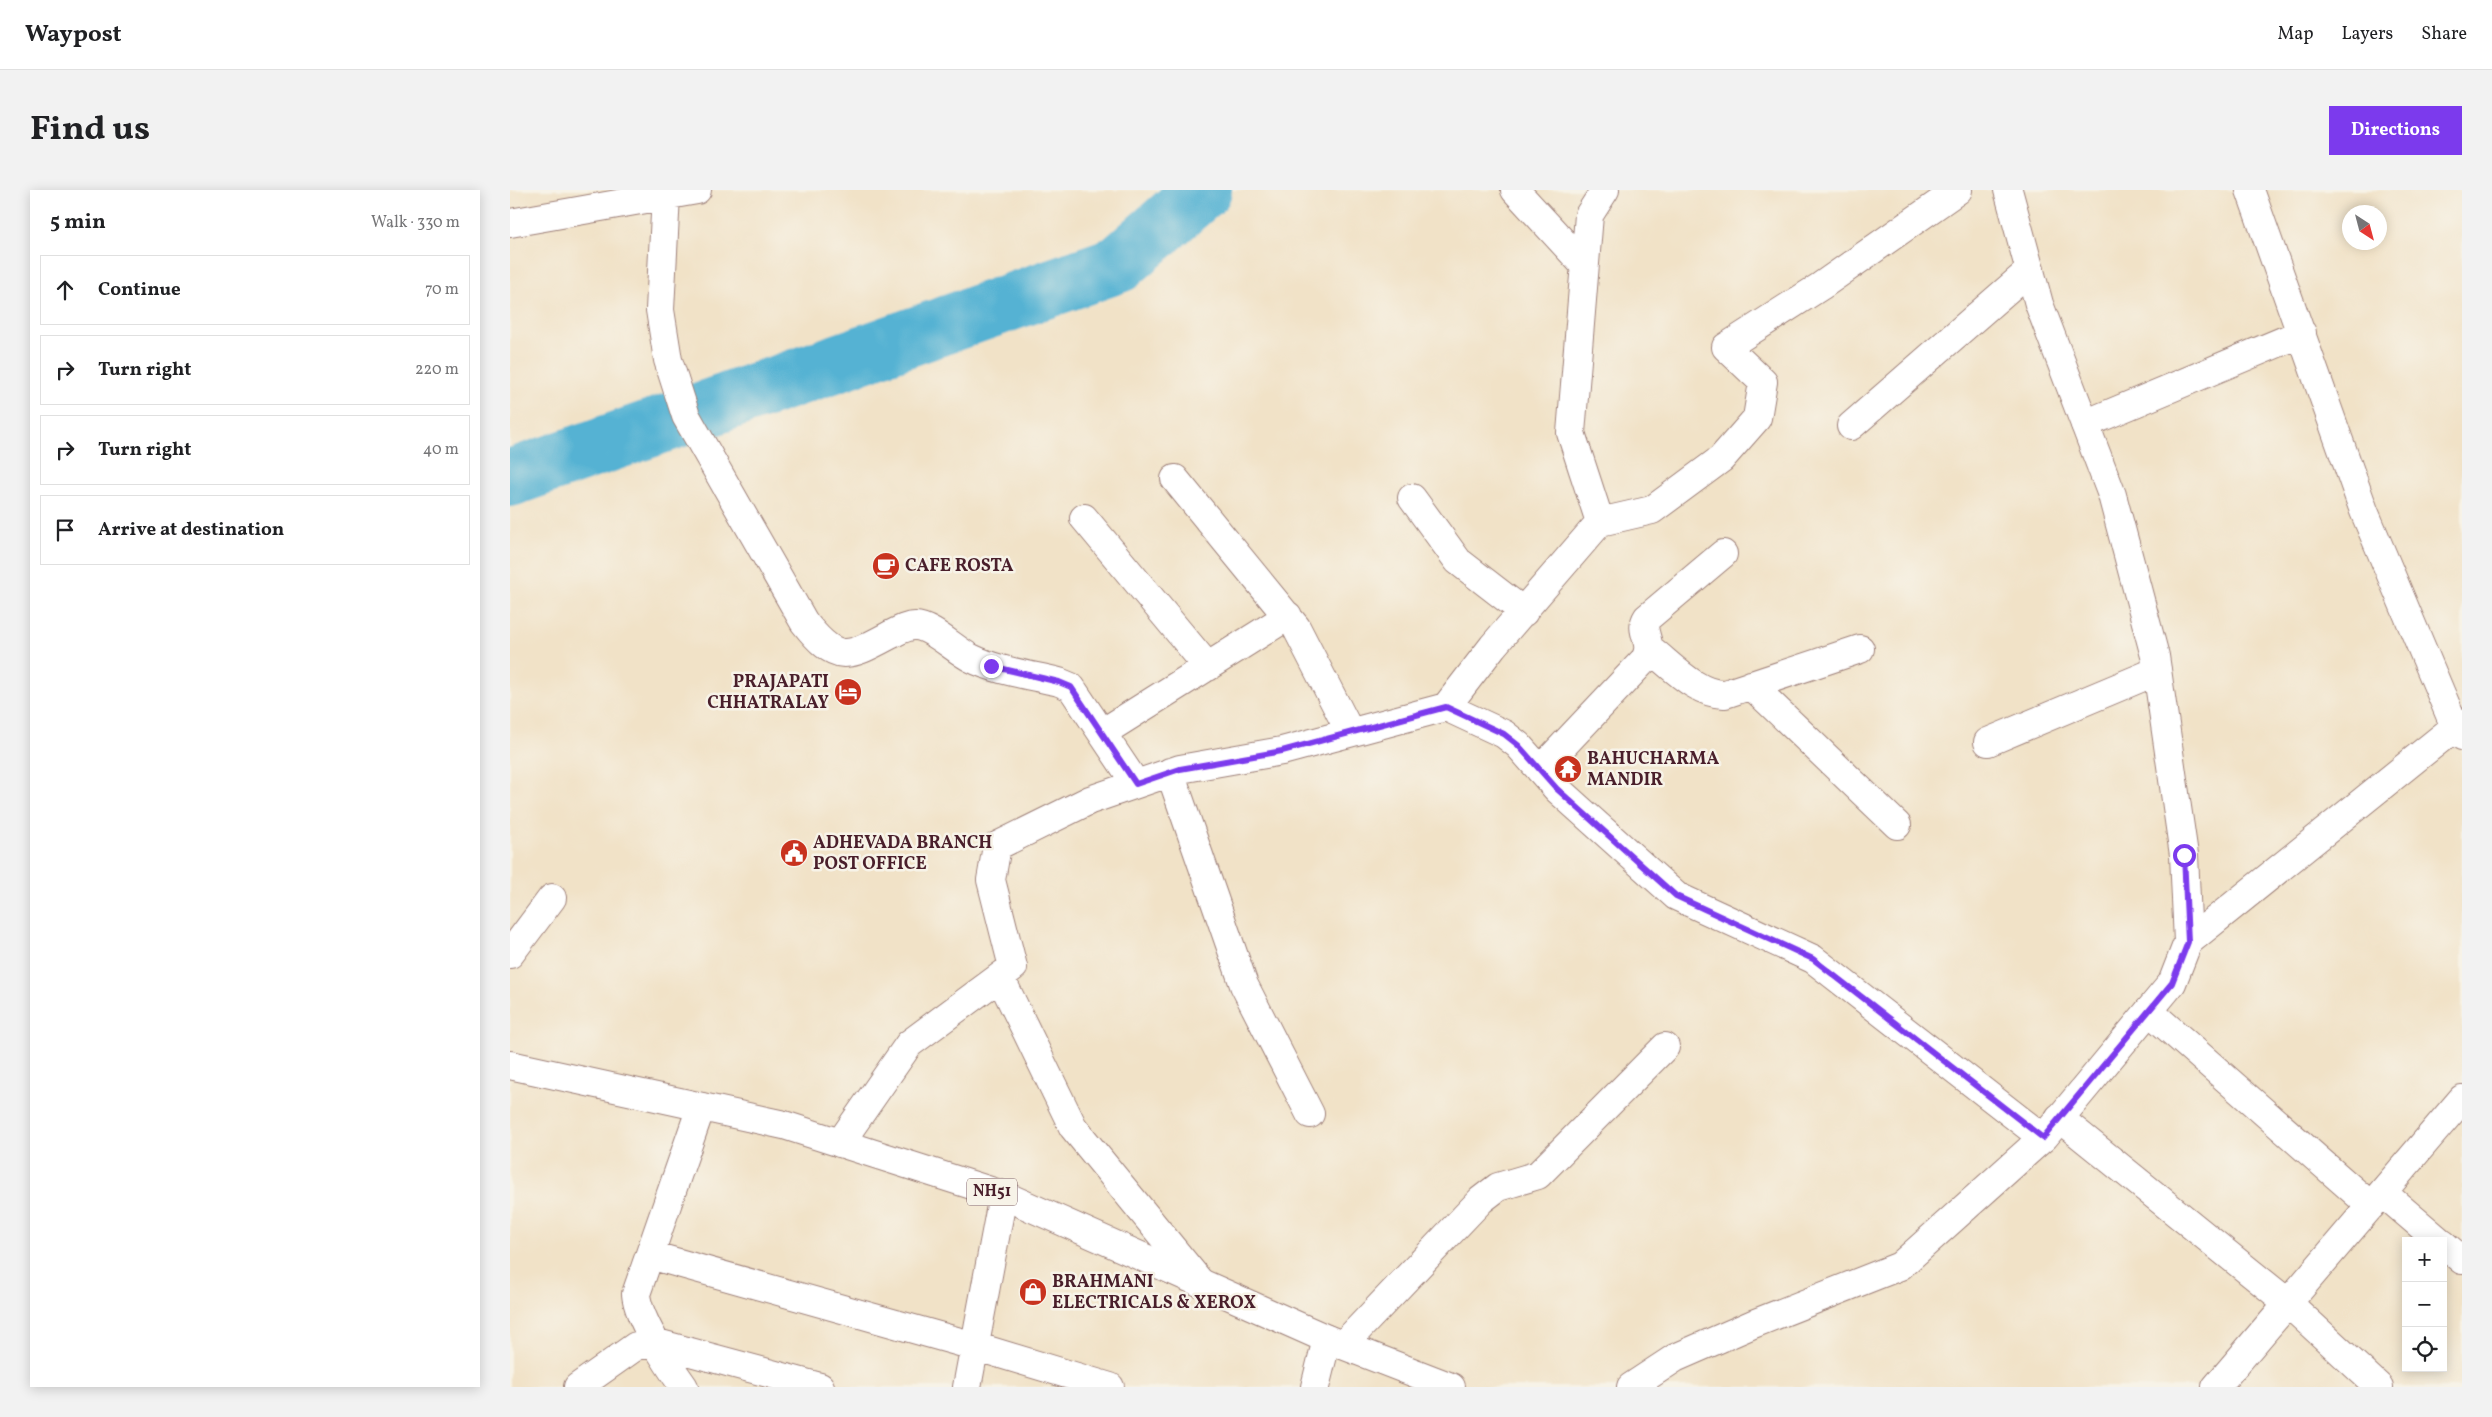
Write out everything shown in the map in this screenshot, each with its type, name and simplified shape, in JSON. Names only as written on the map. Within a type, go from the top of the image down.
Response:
[{"type":"main road","points":[[510,223],[697,190]]},
{"type":"main road","points":[[1600,522],[1571,432],[1589,215],[1605,190]]},
{"type":"main road","points":[[840,1143],[909,1044],[1013,967],[991,880],[997,846],[1090,800],[1170,772],[1282,751],[1446,707],[1493,646],[1600,522],[1652,510],[1721,459],[1757,418],[1763,382],[1726,346],[1821,286],[1958,190]]},
{"type":"main road","points":[[1631,1387],[1684,1354],[1778,1314],[1900,1266],[2051,1128],[2172,983],[2188,942],[2184,855],[2157,671],[2112,495],[2039,304],[2008,190]]},
{"type":"main road","points":[[2188,942],[2458,731],[2364,511],[2250,190]]},
{"type":"main road","points":[[666,195],[660,310],[668,360],[686,416],[804,622],[822,644],[841,654],[858,652],[903,628],[916,626],[926,628],[972,659],[1059,682],[1071,687],[1136,784]]},
{"type":"main road","points":[[1523,199],[1584,265]]},
{"type":"main road","points":[[1851,426],[2030,270]]},
{"type":"main road","points":[[2085,424],[2302,333]]},
{"type":"main road","points":[[1175,479],[1288,616],[1311,653],[1350,732]]},
{"type":"main road","points":[[1412,498],[1458,561],[1524,612]]},
{"type":"main road","points":[[1084,518],[1208,667]]},
{"type":"main road","points":[[1723,554],[1647,618],[1644,628],[1650,649],[1703,690],[1725,694],[1860,649]]},
{"type":"main road","points":[[1102,732],[1288,616]]},
{"type":"main road","points":[[1540,770],[1645,659],[1650,649]]},
{"type":"main road","points":[[1988,742],[2157,671]]},
{"type":"main road","points":[[1751,685],[1896,825]]},
{"type":"main road","points":[[1446,707],[1504,734],[1518,745],[1569,801],[1676,896],[1813,959],[2051,1128],[2288,1303],[2378,1387]]},
{"type":"main road","points":[[1170,772],[1244,985],[1310,1114]]},
{"type":"main road","points":[[510,954],[552,898]]},
{"type":"main road","points":[[1000,977],[1072,1127],[1200,1282]]},
{"type":"main road","points":[[2149,1011],[2377,1200],[2434,1237]]},
{"type":"main road","points":[[1315,1387],[1335,1342],[1481,1200],[1498,1187],[1538,1175],[1665,1047]]},
{"type":"main road","name":"NH51","points":[[510,1065],[784,1125],[1003,1195],[1335,1342],[1451,1387]]},
{"type":"main road","points":[[2216,1387],[2462,1099]]},
{"type":"main road","points":[[684,1387],[657,1343],[637,1304],[636,1294],[701,1107]]},
{"type":"main road","points":[[967,1387],[1003,1195]]},
{"type":"main road","points":[[2447,1247],[2462,1260]]},
{"type":"main road","points":[[650,1255],[974,1346],[1110,1387]]},
{"type":"main road","points":[[578,1387],[636,1346],[657,1343],[820,1387]]},
{"type":"waterway","points":[[510,478],[1119,264],[1203,190]]},
{"type":"place","name":"CAFE ROSTA","points":[[886,566]]},
{"type":"place","name":"PRAJAPATI CHHATRALAY","points":[[848,692]]},
{"type":"place","name":"BAHUCHARMA MANDIR","points":[[1568,769]]},
{"type":"place","name":"ADHEVADA BRANCH POST OFFICE","points":[[794,853]]},
{"type":"place","name":"BRAHMANI ELECTRICALS & XEROX","points":[[1033,1292]]},
{"type":"route","points":[[991,666],[1059,682],[1071,687],[1136,784],[1180,769],[1282,751],[1446,707],[1504,734],[1518,745],[1557,789],[1676,896],[1693,906],[1813,959],[2043,1138],[2172,983],[2188,942],[2184,855]]}]
